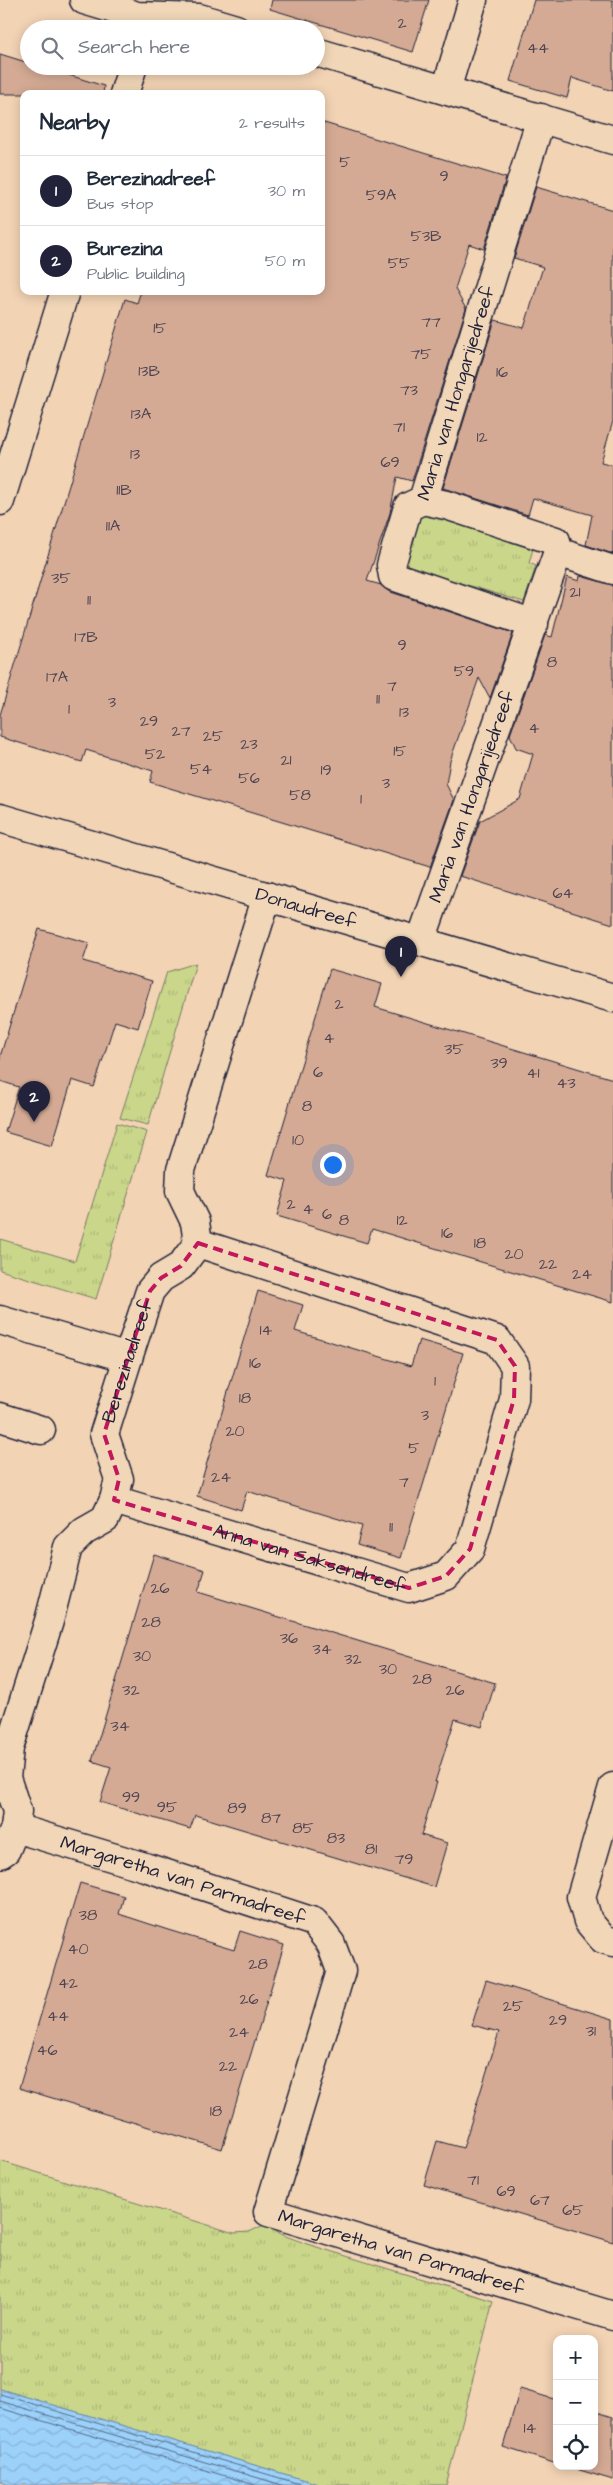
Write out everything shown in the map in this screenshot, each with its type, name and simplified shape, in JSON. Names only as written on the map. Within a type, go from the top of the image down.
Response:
[{"type":"street","points":[[84,0],[138,15],[206,20]]},
{"type":"street","points":[[446,90],[473,0]]},
{"type":"street","points":[[325,55],[613,140]]},
{"type":"street","points":[[125,90],[129,75]]},
{"type":"street","name":"Maria van Hongarijedreef","points":[[534,624],[393,576],[391,565],[408,507],[423,500],[541,118]]},
{"type":"street","points":[[0,501],[64,295]]},
{"type":"street","points":[[423,500],[446,505],[556,541],[558,552],[613,570]]},
{"type":"street","name":"Maria van Hongarijedreef","points":[[420,940],[534,624],[558,552]]},
{"type":"street","name":"Donaudreef","points":[[0,818],[613,998]]},
{"type":"street","points":[[198,1243],[195,1222],[180,1191],[181,1170],[267,896]]},
{"type":"street","name":"Berezinadreef","points":[[0,1854],[6,1850],[15,1828],[18,1811],[6,1778],[9,1748],[48,1621],[68,1547],[84,1531],[105,1519],[114,1500],[119,1479],[104,1434],[128,1358],[150,1291],[161,1278],[181,1266],[198,1243]]},
{"type":"street","name":"Anna van Saksendreef","points":[[114,1500],[409,1588],[446,1576],[470,1549],[514,1399],[515,1366],[497,1340],[198,1243]]},
{"type":"street","points":[[0,1320],[128,1358]]},
{"type":"street","points":[[0,1417],[41,1430]]},
{"type":"street","points":[[613,1787],[581,1897],[588,1921],[603,1939],[613,1942]]},
{"type":"street","name":"Margaretha van Parmadreef","points":[[15,1828],[146,1867],[314,1922],[331,1944],[341,1971],[268,2212],[613,2316]]},
{"type":"highlighted area","points":[[198,1243],[497,1340],[515,1366],[514,1399],[470,1549],[446,1576],[409,1588],[114,1500],[119,1479],[104,1434],[128,1358],[150,1291],[161,1278],[181,1266]]},
{"type":"green space","points":[[422,510],[534,545],[529,563],[536,566],[524,602],[404,566]]},
{"type":"green space","points":[[196,963],[148,1125],[120,1118],[167,972]]},
{"type":"green space","points":[[117,1123],[147,1132],[96,1299],[0,1270],[0,1239],[75,1261]]},
{"type":"green space","points":[[0,2161],[234,2233],[249,2232],[266,2224],[283,2235],[307,2244],[493,2301],[446,2485],[321,2485],[0,2389]]},
{"type":"water","points":[[0,2389],[321,2485],[12,2485],[0,2481]]},
{"type":"building","points":[[272,0],[429,0],[413,52],[325,26],[325,20],[307,20],[270,9]]},
{"type":"building","points":[[534,0],[613,0],[613,91],[572,78],[567,98],[510,81]]},
{"type":"building","points":[[0,54],[20,60],[20,75],[69,75],[104,86],[104,90],[20,90],[20,94],[0,94]]},
{"type":"building","points":[[325,123],[506,178],[484,249],[469,244],[455,289],[466,309],[412,481],[397,477],[390,513],[367,581],[381,585],[388,591],[513,633],[490,698],[479,678],[450,761],[446,784],[454,800],[430,867],[150,782],[153,771],[86,750],[82,762],[0,737],[0,715],[125,299],[137,303],[140,295],[325,295]]},
{"type":"building","points":[[536,187],[613,210],[613,421],[601,462],[613,465],[613,554],[586,545],[592,515],[533,498],[528,515],[443,488],[495,320],[524,328],[543,267],[514,258]]},
{"type":"building","points":[[580,576],[613,585],[613,924],[460,876],[480,821],[520,799],[533,754],[516,748],[510,735],[545,635],[552,637],[567,577],[579,581]]},
{"type":"building","points":[[39,929],[89,943],[83,961],[152,981],[138,1028],[115,1021],[94,1087],[72,1080],[52,1146],[5,1132],[19,1087],[0,1081],[0,1057]]},
{"type":"building","points":[[330,969],[382,984],[375,1007],[613,1079],[613,1302],[372,1229],[367,1243],[277,1216],[287,1181],[268,1175]]},
{"type":"building","points":[[258,1291],[303,1305],[295,1331],[411,1366],[419,1340],[463,1353],[401,1558],[357,1545],[362,1526],[247,1491],[241,1510],[197,1496]]},
{"type":"building","points":[[154,1554],[205,1570],[198,1592],[495,1683],[482,1727],[455,1719],[435,1782],[437,1782],[421,1835],[447,1843],[434,1887],[195,1815],[190,1829],[100,1802],[111,1767],[92,1761]]},
{"type":"building","points":[[80,1883],[124,1896],[119,1914],[168,1930],[234,1950],[240,1931],[284,1945],[222,2149],[19,2088]]},
{"type":"building","points":[[486,1980],[613,2019],[613,2242],[424,2185],[437,2141],[463,2148],[499,2032],[472,2025]]},
{"type":"building","points":[[520,2389],[553,2399],[553,2463],[503,2447]]},
{"type":"building","points":[[598,2412],[613,2417],[613,2480],[579,2470],[598,2470]]},
{"type":"place","name":"Berezinadreef","points":[[401,977]]},
{"type":"place","name":"Burezina","points":[[34,1122]]}]
